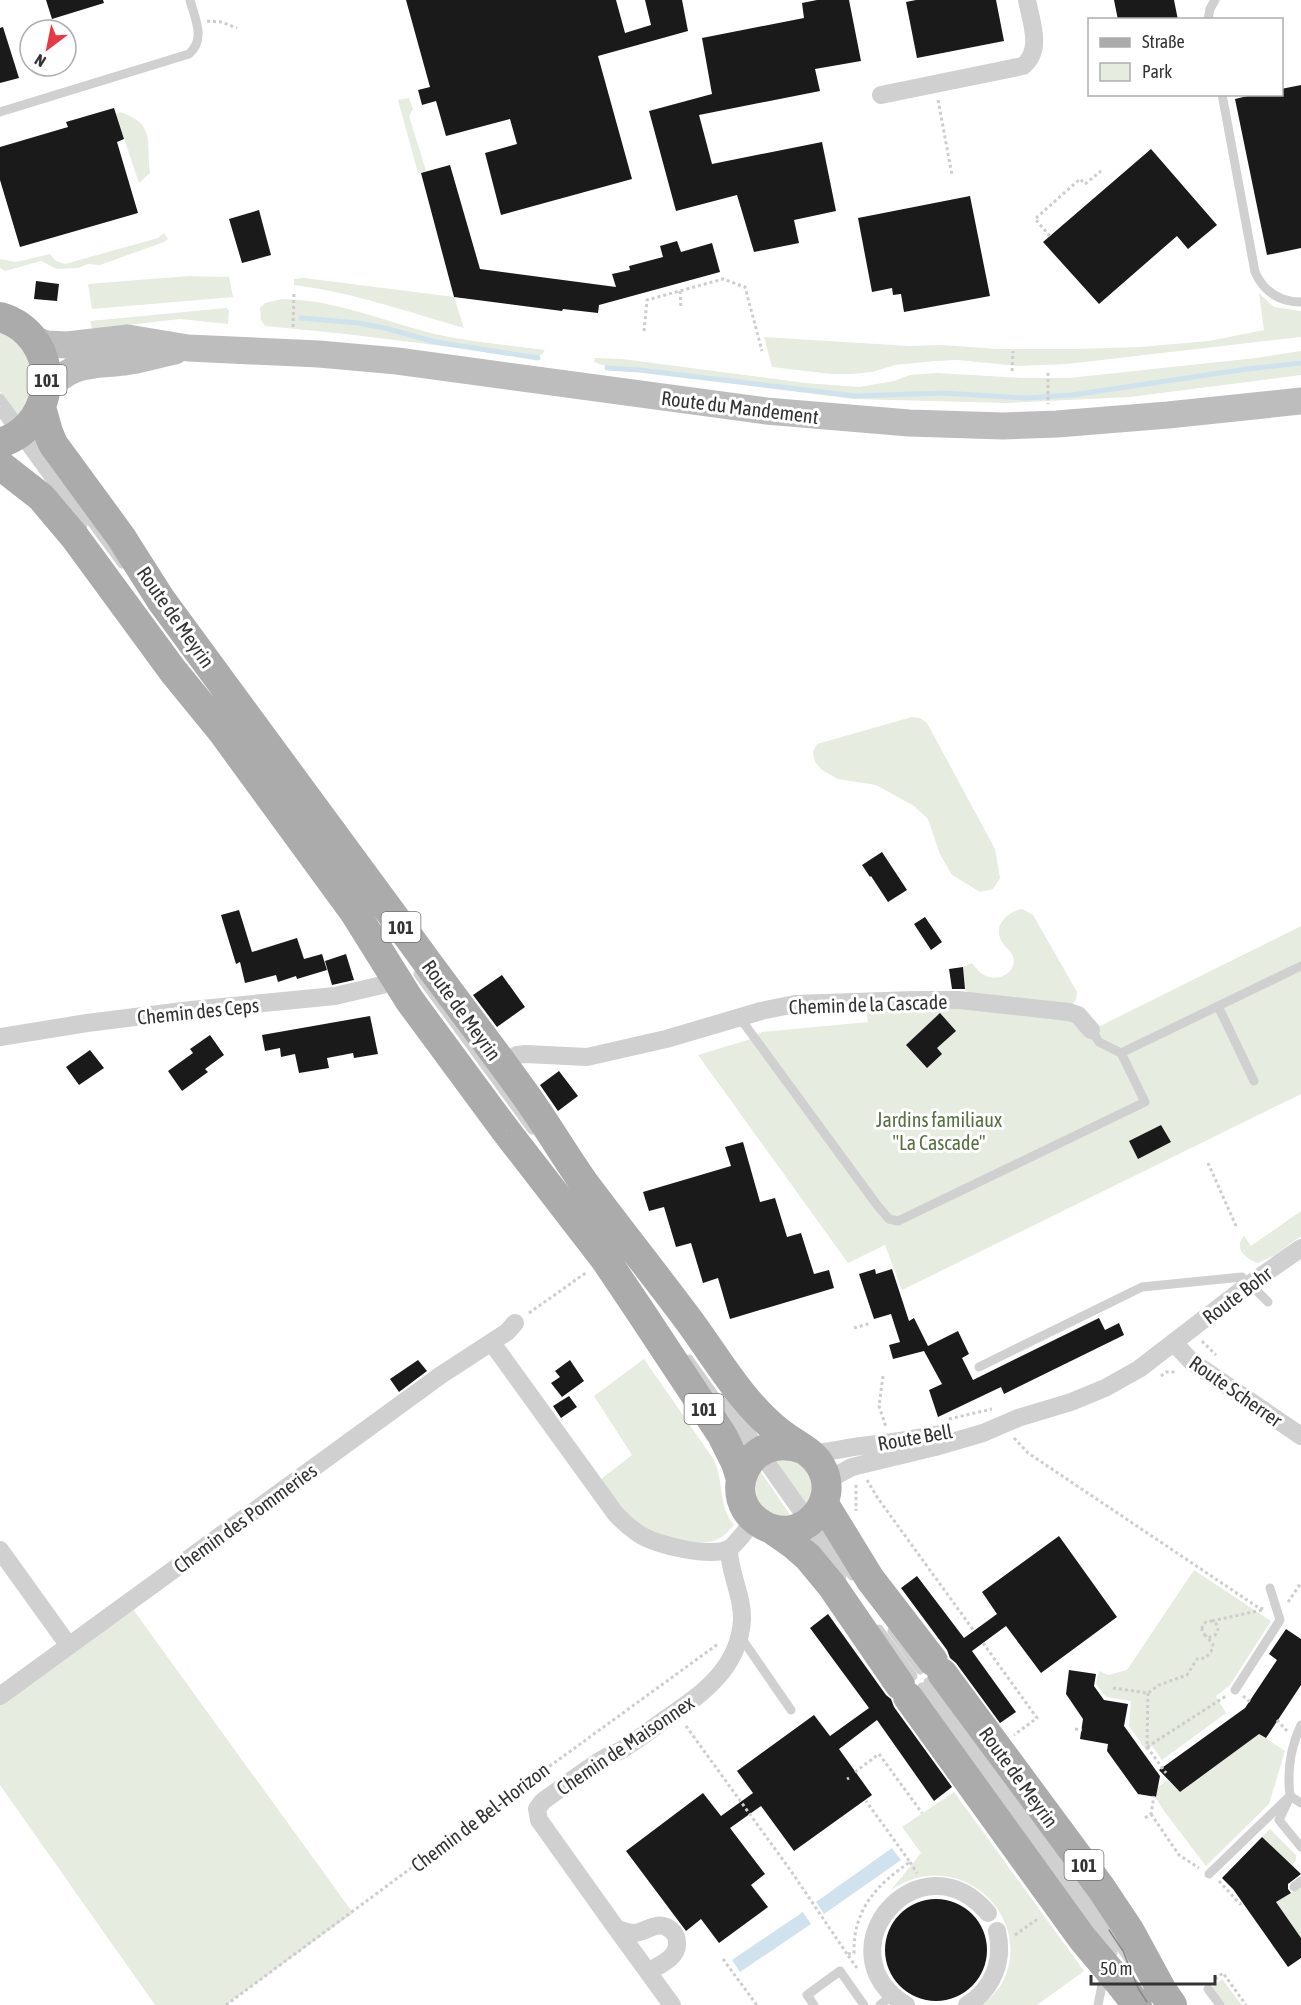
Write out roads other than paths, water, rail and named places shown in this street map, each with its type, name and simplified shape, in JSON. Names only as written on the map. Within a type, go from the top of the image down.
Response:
[{"type":"main road","name":"101","points":[[2,317],[15,324],[32,339],[45,363],[44,398],[37,416],[14,436]]},
{"type":"main road","name":"Route du Mandement","points":[[32,339],[47,344],[67,345],[128,338],[188,348],[319,354],[397,362],[766,411],[909,423],[1003,426],[1057,424],[1168,416],[1298,400]]},
{"type":"main road","name":"Route du Mandement","points":[[44,398],[72,369],[89,365],[127,362],[188,348]]},
{"type":"main road","name":"Route de Meyrin","points":[[0,465],[41,497],[74,536],[173,671],[222,731],[355,913],[405,972],[506,1131],[605,1259],[632,1298],[722,1435],[736,1463],[753,1461],[741,1497],[744,1506],[764,1525],[808,1557],[832,1586],[883,1657],[920,1679],[1101,1888],[1129,1930],[1161,1989],[1150,2000],[1119,1982],[1121,1967],[1082,1938],[920,1679],[870,1579],[817,1508],[822,1467],[807,1451],[774,1428],[735,1385],[666,1289],[595,1197],[524,1093],[161,600],[121,537],[53,444],[48,432],[44,398]]},
{"type":"main road","points":[[753,1461],[778,1444],[787,1444],[807,1451]]},
{"type":"main road","points":[[764,1525],[790,1530],[817,1508]]},
{"type":"street","points":[[881,94],[1014,69],[1028,61],[1032,57],[1035,39],[1027,0]]},
{"type":"street","name":"Chemin des Ceps","points":[[0,1037],[191,1010],[335,996],[382,985],[405,972]]},
{"type":"street","name":"Chemin de la Cascade","points":[[502,1065],[517,1055],[526,1054],[587,1057],[666,1040],[761,1011],[795,1004],[959,1000],[1069,1012],[1078,1015],[1091,1030]]},
{"type":"street","name":"Route Bohr","points":[[1174,1343],[1206,1318],[1245,1281],[1301,1248]]},
{"type":"street","name":"Chemin des Pommeries","points":[[0,1696],[441,1376],[492,1343],[515,1323]]},
{"type":"street","points":[[492,1343],[615,1513],[640,1535],[663,1544],[707,1551],[729,1549],[764,1525]]},
{"type":"street","name":"Route Bell","points":[[817,1508],[835,1476],[852,1467],[1018,1425],[1105,1388],[1139,1370],[1174,1343]]},
{"type":"street","name":"Route Scherrer","points":[[1174,1343],[1191,1362],[1301,1436]]},
{"type":"street","name":"Route Bell","points":[[807,1451],[826,1453],[904,1441],[981,1423],[1018,1425]]},
{"type":"street","name":"Chemin de Maisonnex","points":[[672,2005],[539,1820],[537,1809],[543,1801],[596,1764],[676,1712],[708,1688],[723,1672],[733,1657],[739,1640],[742,1619],[741,1603],[729,1561],[729,1549]]},
{"type":"street","points":[[0,1551],[69,1646]]},
{"type":"street","points":[[893,2002],[877,1973],[872,1950],[873,1939],[881,1917],[896,1900],[927,1886],[950,1887],[971,1897],[988,1913]]},
{"type":"street","points":[[616,1928],[633,1933],[662,1925],[674,1933],[677,1946],[675,1953],[648,1972]]},
{"type":"street","points":[[967,2005],[982,1994],[993,1978],[999,1960],[998,1939]]},
{"type":"lane","points":[[0,112],[189,54],[199,40],[190,0]]},
{"type":"lane","points":[[1208,18],[1215,0]]},
{"type":"lane","points":[[1222,96],[1256,272],[1266,289],[1273,295],[1282,300],[1301,302]]},
{"type":"lane","points":[[0,398],[14,436]]},
{"type":"lane","points":[[0,411],[14,436],[121,570]]},
{"type":"lane","points":[[228,723],[362,906]]},
{"type":"lane","points":[[1121,1053],[1301,966]]},
{"type":"lane","points":[[405,972],[534,1139]]},
{"type":"lane","points":[[1218,1006],[1254,1081]]},
{"type":"lane","points":[[740,1018],[877,1205],[889,1219],[898,1221],[1145,1102],[1121,1053],[1099,1042],[1091,1030]]},
{"type":"lane","points":[[606,1244],[620,1263]]},
{"type":"lane","points":[[979,1367],[1148,1285],[1245,1281],[1268,1302]]},
{"type":"lane","points":[[682,1348],[753,1461],[817,1508],[859,1587]]},
{"type":"lane","points":[[694,1353],[753,1461]]},
{"type":"lane","points":[[817,1508],[846,1582]]},
{"type":"lane","points":[[1236,1690],[1280,1620],[1270,1588]]},
{"type":"lane","points":[[873,1620],[920,1679]]},
{"type":"lane","points":[[885,1623],[920,1679]]},
{"type":"lane","points":[[739,1640],[791,1710]]},
{"type":"lane","points":[[1301,1725],[1294,1738],[1287,1775],[1290,1796],[1279,1820],[1301,1848]]},
{"type":"lane","points":[[1290,1796],[1301,1803]]},
{"type":"lane","points":[[1209,1874],[1290,1796]]},
{"type":"lane","points":[[1098,2005],[1121,1967]]},
{"type":"lane","points":[[814,2005],[807,1995],[840,1971],[864,2005]]},
{"type":"lane","points":[[1208,1989],[1220,2005]]},
{"type":"lane","points":[[1150,2000],[1161,2005]]},
{"type":"water","points":[[892,1848],[901,1860],[824,1914],[816,1902]]},
{"type":"water","points":[[803,1912],[811,1924],[740,1972],[732,1960]]},
{"type":"waterway","points":[[301,318],[358,323],[435,342],[538,358]]},
{"type":"waterway","points":[[607,368],[856,396],[943,393],[1027,398],[1072,395],[1301,363]]},
{"type":"tram line","points":[[1109,1930],[1123,1951],[1138,1988],[1147,2002]]},
{"type":"park label","name":"Jardins familiaux \"La Cascade\"","points":[[939,1130]]}]
